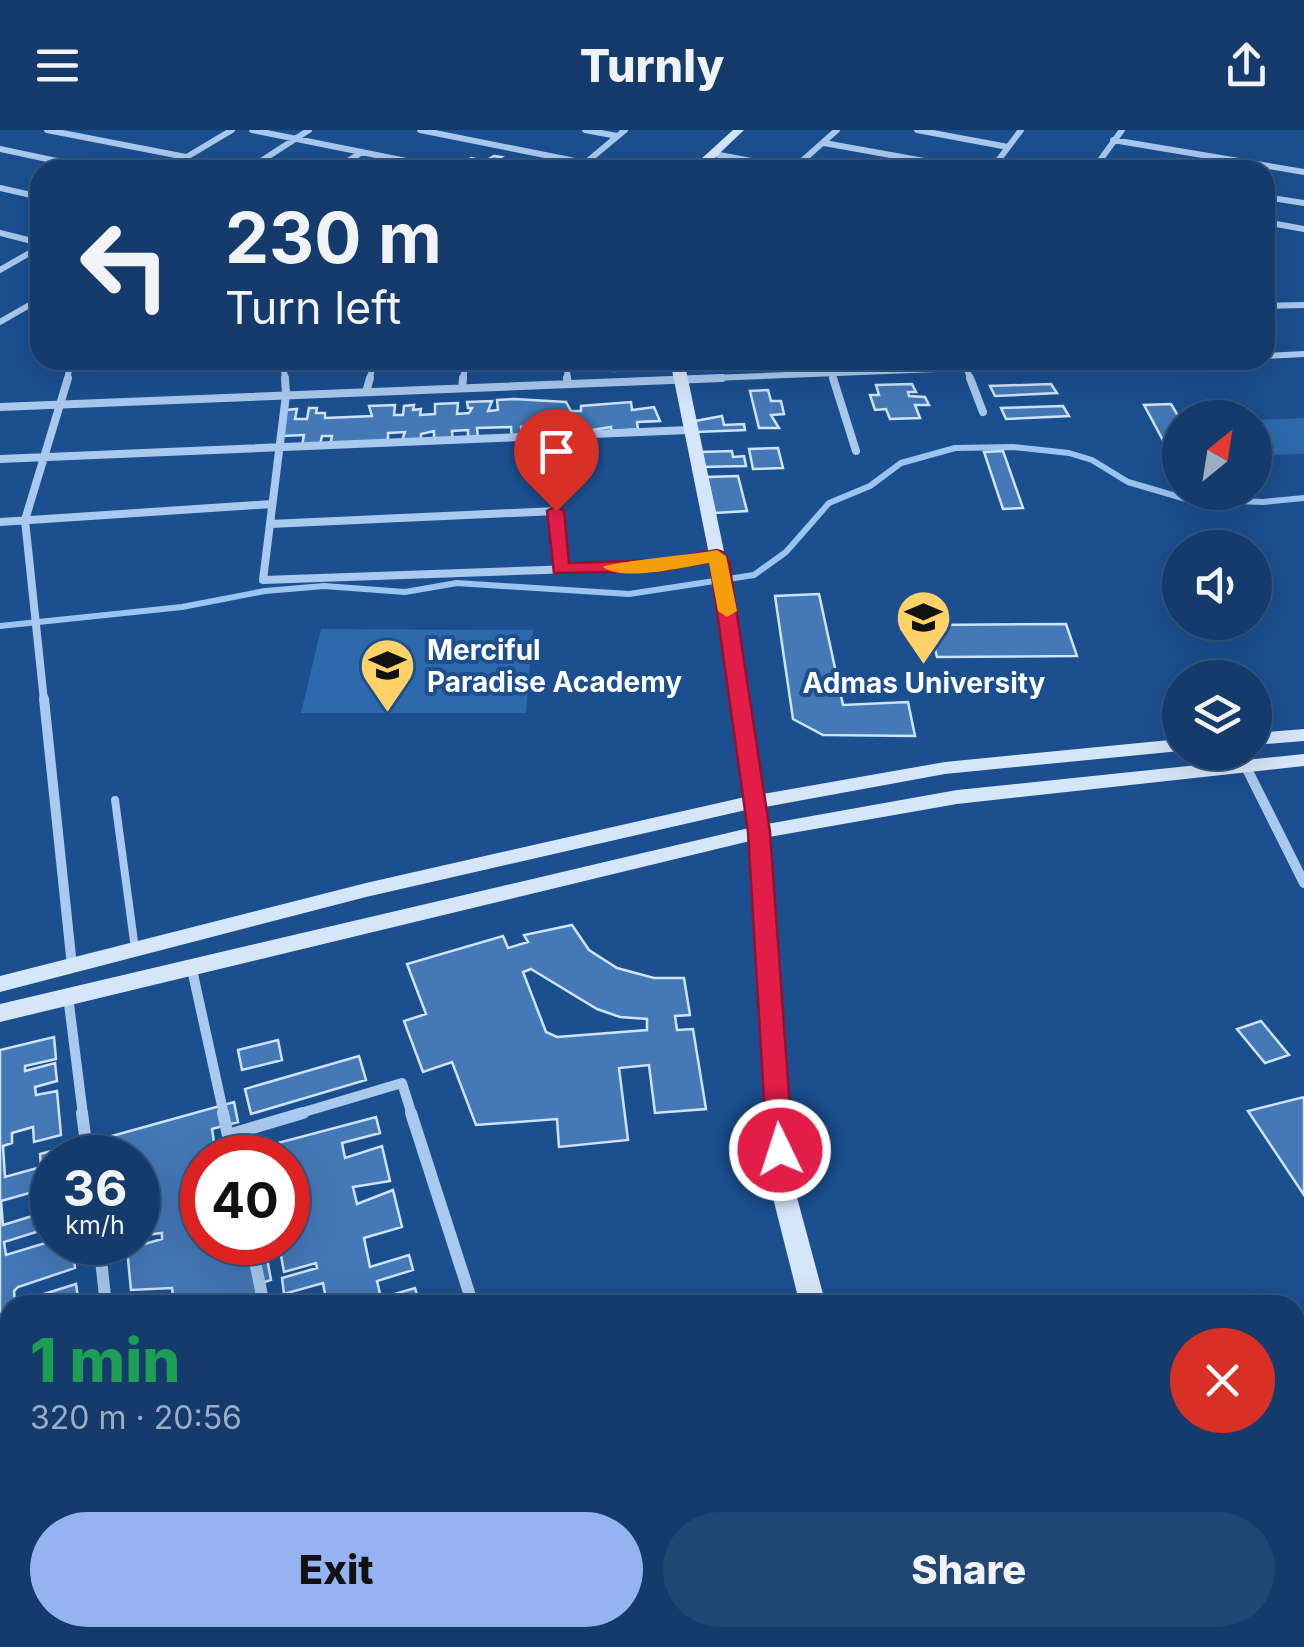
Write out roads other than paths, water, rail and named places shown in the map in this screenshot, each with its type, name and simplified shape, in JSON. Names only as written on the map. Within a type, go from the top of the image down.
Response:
[{"type":"street","points":[[48,130],[186,157]]},
{"type":"street","points":[[181,160],[232,130]]},
{"type":"street","points":[[252,130],[401,160]]},
{"type":"street","points":[[263,160],[309,130]]},
{"type":"street","points":[[420,130],[570,160]]},
{"type":"street","points":[[585,130],[617,136]]},
{"type":"street","points":[[589,160],[624,130]]},
{"type":"street","points":[[707,160],[739,130]]},
{"type":"street","points":[[806,160],[837,130]]},
{"type":"street","points":[[916,130],[1008,147]]},
{"type":"street","points":[[998,160],[1021,130]]},
{"type":"street","points":[[1100,160],[1122,130]]},
{"type":"street","points":[[1113,140],[1232,160]]},
{"type":"street","points":[[824,143],[918,160]]},
{"type":"street","points":[[0,149],[51,160]]},
{"type":"street","points":[[350,160],[362,152]]},
{"type":"street","points":[[714,154],[744,160]]},
{"type":"street","points":[[1275,167],[1304,172]]},
{"type":"street","points":[[1,189],[30,195]]},
{"type":"street","points":[[1275,199],[1304,204]]},
{"type":"street","points":[[1275,224],[1304,229]]},
{"type":"street","points":[[0,233],[30,242]]},
{"type":"street","points":[[0,270],[30,251]]},
{"type":"street","points":[[0,322],[30,304]]},
{"type":"street","points":[[1275,306],[1304,306]]},
{"type":"street","points":[[1275,355],[1304,354]]},
{"type":"street","points":[[69,370],[64,405],[41,457],[24,520],[72,966]]},
{"type":"street","points":[[284,370],[286,395],[262,580],[660,566],[718,559]]},
{"type":"street","points":[[366,392],[372,370]]},
{"type":"street","points":[[462,388],[465,370]]},
{"type":"street","points":[[567,370],[568,384]]},
{"type":"street","points":[[678,370],[726,599],[759,832],[783,1190],[810,1295]]},
{"type":"street","points":[[0,407],[876,370]]},
{"type":"street","points":[[967,370],[983,412]]},
{"type":"street","points":[[831,373],[856,452]]},
{"type":"street","points":[[0,459],[689,430]]},
{"type":"street","points":[[549,436],[561,569]]},
{"type":"street","points":[[0,522],[272,504]]},
{"type":"street","points":[[270,524],[556,511]]},
{"type":"street","points":[[1272,738],[1304,735]]},
{"type":"street","points":[[0,984],[366,890],[754,802],[946,768],[1162,747]]},
{"type":"street","points":[[1272,763],[1304,760]]},
{"type":"street","points":[[0,1013],[759,832],[957,797],[1199,770]]},
{"type":"street","points":[[1247,770],[1304,883]]},
{"type":"street","points":[[366,890],[375,922]]},
{"type":"street","points":[[191,965],[228,1135],[402,1083],[470,1295]]},
{"type":"street","points":[[68,996],[85,1135]]},
{"type":"street","points":[[101,1265],[105,1295]]},
{"type":"street","points":[[256,1265],[262,1295]]},
{"type":"lane","points":[[115,800],[135,950]]},
{"type":"waterway","points":[[0,626],[182,607],[265,591],[324,586],[405,592],[457,583],[629,594],[754,575],[786,552],[829,503],[870,486],[901,463],[955,448],[1013,447],[1069,453],[1092,460],[1128,482],[1186,499],[1263,502],[1304,498]]},
{"type":"place","name":"Admas University","points":[[924,666]]},
{"type":"place","name":"Merciful Paradise Academy","points":[[388,715]]}]
